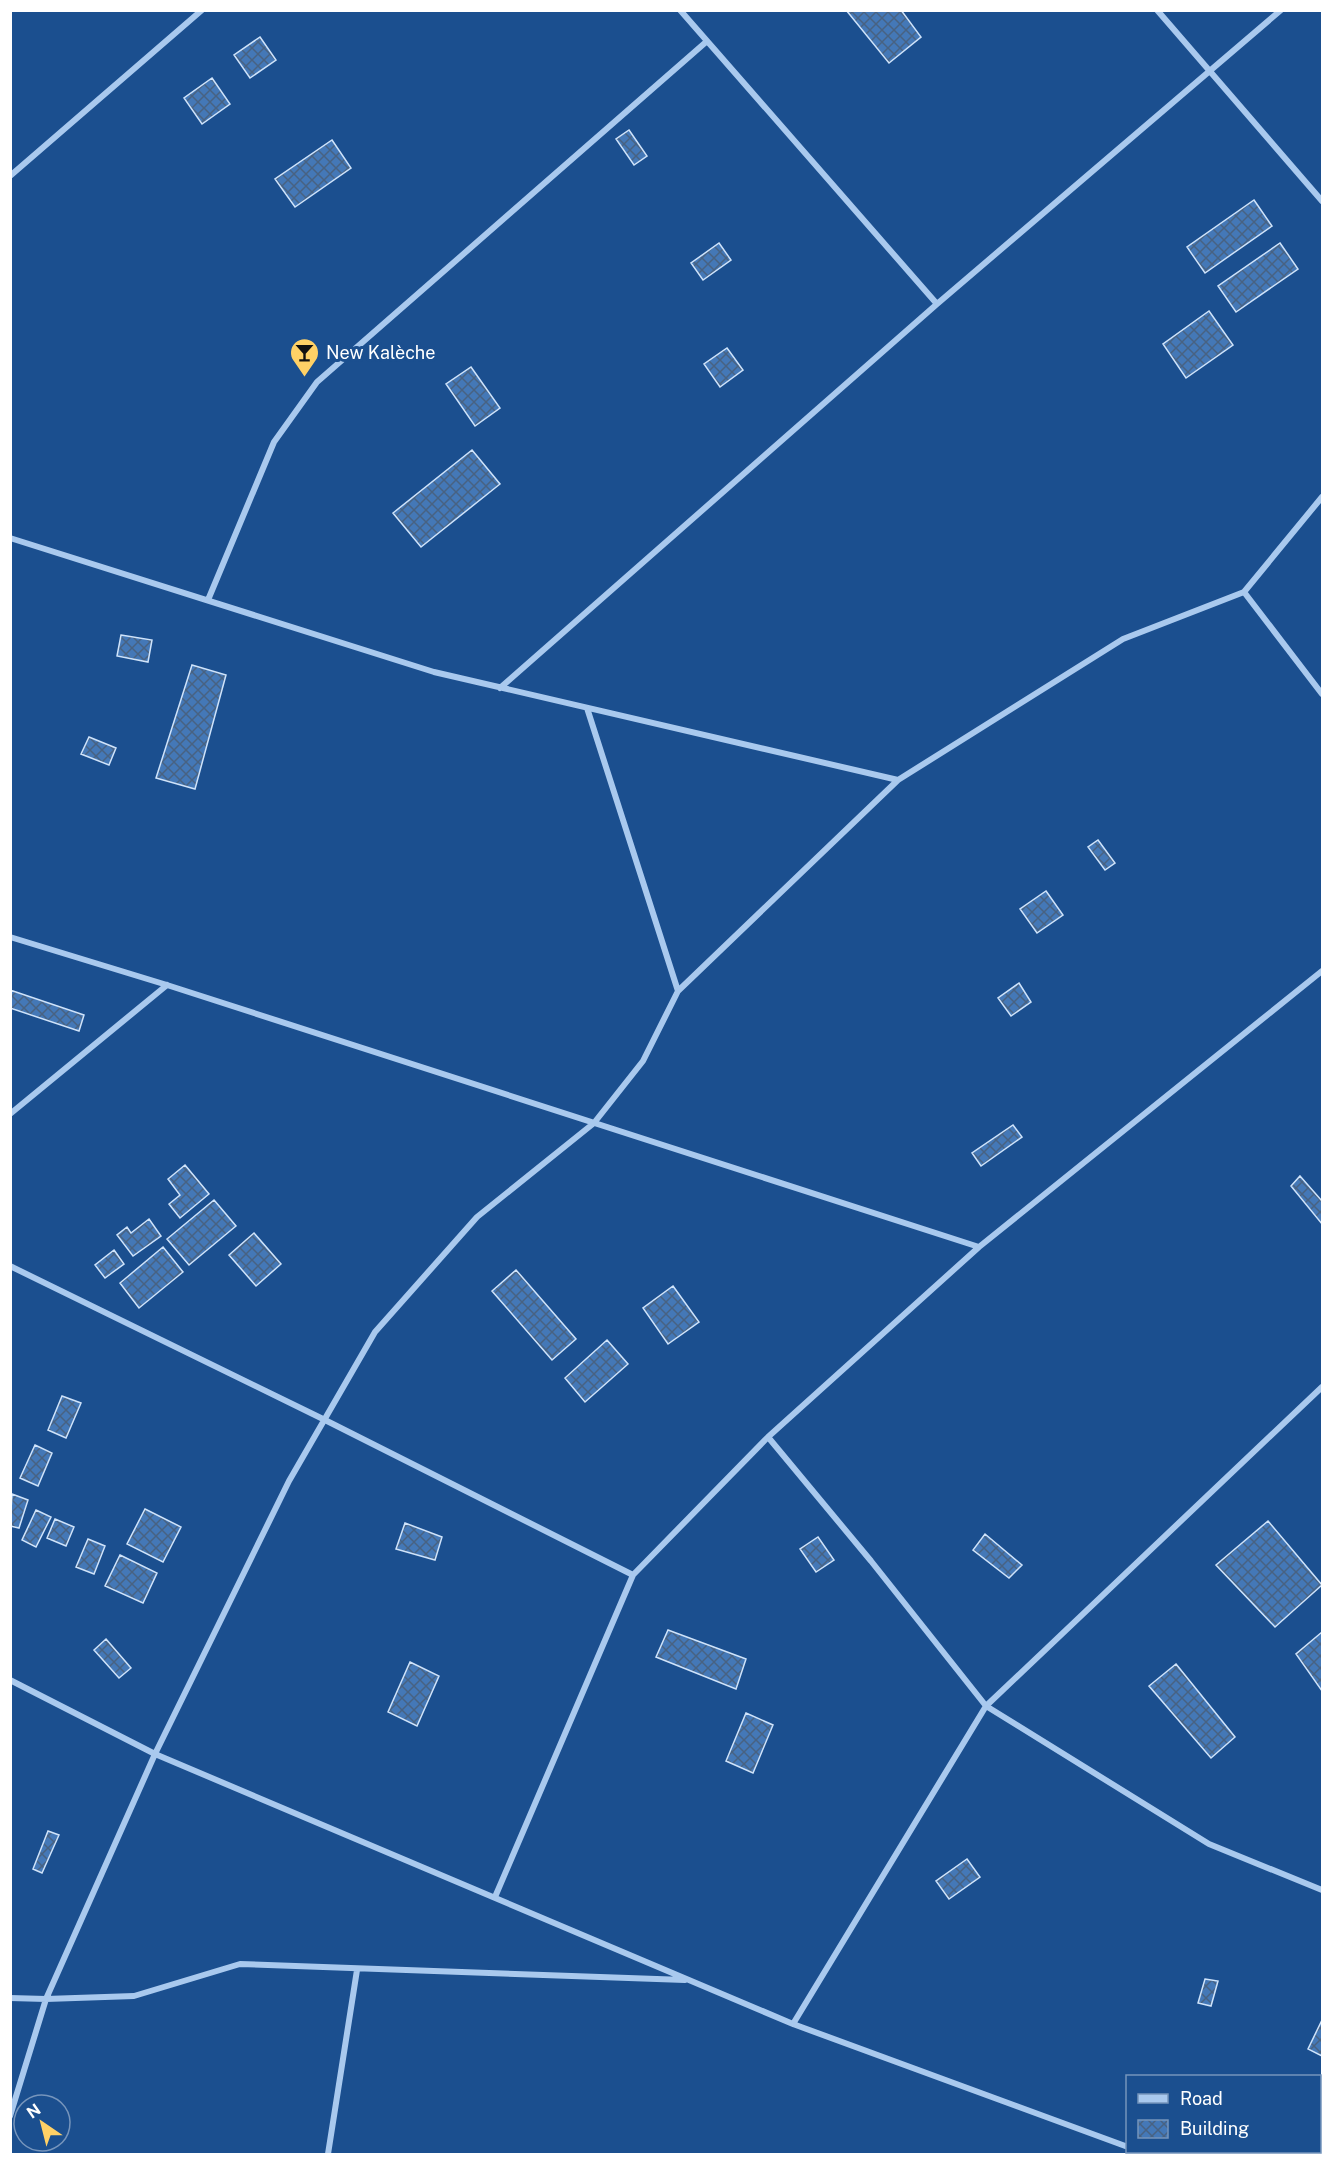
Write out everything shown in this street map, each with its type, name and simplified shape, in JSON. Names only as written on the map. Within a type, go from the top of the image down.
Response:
[{"type":"street","points":[[10,176],[202,10]]},
{"type":"street","points":[[680,10],[937,304]]},
{"type":"street","points":[[1157,10],[1323,201]]},
{"type":"street","points":[[500,688],[937,304],[1281,10]]},
{"type":"street","points":[[208,600],[274,442],[316,382],[706,42]]},
{"type":"street","points":[[10,2116],[46,1999],[155,1754],[289,1481],[375,1332],[477,1217],[594,1123],[643,1060],[678,991],[898,780],[1123,639],[1244,592],[1323,497]]},
{"type":"street","points":[[10,538],[434,672],[898,780]]},
{"type":"street","points":[[1244,592],[1323,694]]},
{"type":"street","points":[[587,708],[678,991]]},
{"type":"street","points":[[10,937],[167,985],[979,1247]]},
{"type":"street","points":[[495,1897],[633,1575],[768,1437],[979,1247],[1323,970]]},
{"type":"street","points":[[10,1114],[167,985]]},
{"type":"street","points":[[10,1266],[323,1419],[633,1575]]},
{"type":"street","points":[[793,2024],[986,1706],[1323,1388]]},
{"type":"street","points":[[768,1437],[871,1561],[986,1706],[1209,1844],[1323,1890]]},
{"type":"street","points":[[10,1680],[155,1754],[793,2024],[1126,2146]]},
{"type":"street","points":[[10,1998],[134,1996],[240,1964],[357,1970],[689,1980]]},
{"type":"street","points":[[328,2154],[357,1970]]},
{"type":"building","points":[[846,10],[901,10],[921,37],[889,63]]},
{"type":"building","points":[[260,37],[276,60],[250,78],[234,55]]},
{"type":"building","points":[[212,78],[230,104],[202,124],[184,98]]},
{"type":"building","points":[[629,130],[647,156],[634,165],[616,139]]},
{"type":"building","points":[[332,140],[351,168],[295,207],[275,179]]},
{"type":"building","points":[[1254,200],[1272,226],[1205,273],[1187,247]]},
{"type":"building","points":[[719,243],[731,260],[703,280],[691,263]]},
{"type":"building","points":[[1280,243],[1298,269],[1236,312],[1218,286]]},
{"type":"building","points":[[1209,311],[1233,345],[1186,378],[1163,344]]},
{"type":"building","points":[[727,348],[743,370],[720,387],[704,364]]},
{"type":"building","points":[[471,367],[500,408],[475,426],[446,384]]},
{"type":"building","points":[[472,450],[500,484],[421,547],[393,513]]},
{"type":"building","points":[[121,635],[152,640],[148,662],[117,656]]},
{"type":"building","points":[[192,665],[226,675],[195,789],[156,778]]},
{"type":"building","points":[[89,737],[116,748],[109,765],[81,754]]},
{"type":"building","points":[[1098,840],[1115,863],[1105,870],[1088,847]]},
{"type":"building","points":[[1046,891],[1063,915],[1037,933],[1020,909]]},
{"type":"building","points":[[1019,983],[1031,1002],[1011,1016],[998,998]]},
{"type":"building","points":[[10,990],[84,1015],[79,1031],[10,1008]]},
{"type":"building","points":[[1013,1125],[1022,1137],[981,1166],[972,1153]]},
{"type":"building","points":[[185,1165],[209,1194],[180,1218],[169,1204],[180,1195],[168,1179]]},
{"type":"building","points":[[1300,1176],[1322,1201],[1322,1224],[1291,1186]]},
{"type":"building","points":[[214,1200],[236,1226],[189,1265],[167,1239]]},
{"type":"building","points":[[149,1219],[161,1236],[133,1256],[117,1235],[127,1227],[131,1233]]},
{"type":"building","points":[[254,1233],[281,1264],[256,1286],[229,1255]]},
{"type":"building","points":[[163,1247],[183,1272],[139,1308],[120,1283]]},
{"type":"building","points":[[114,1250],[124,1264],[105,1278],[95,1265]]},
{"type":"building","points":[[516,1270],[576,1339],[552,1360],[492,1291]]},
{"type":"building","points":[[673,1286],[699,1322],[668,1344],[643,1308]]},
{"type":"building","points":[[607,1340],[628,1364],[585,1402],[565,1378]]},
{"type":"building","points":[[62,1396],[81,1403],[66,1438],[48,1430]]},
{"type":"building","points":[[35,1445],[52,1453],[38,1486],[20,1478]]},
{"type":"building","points":[[12,1494],[28,1500],[19,1528],[10,1526]]},
{"type":"building","points":[[145,1509],[181,1527],[163,1562],[127,1544]]},
{"type":"building","points":[[36,1510],[51,1517],[36,1547],[22,1540]]},
{"type":"building","points":[[55,1519],[74,1527],[66,1546],[47,1538]]},
{"type":"building","points":[[1268,1521],[1322,1585],[1275,1627],[1216,1565]]},
{"type":"building","points":[[405,1523],[442,1537],[435,1560],[396,1549]]},
{"type":"building","points":[[985,1534],[1022,1565],[1009,1578],[973,1550]]},
{"type":"building","points":[[818,1537],[834,1560],[816,1572],[800,1549]]},
{"type":"building","points":[[88,1539],[105,1546],[94,1574],[76,1567]]},
{"type":"building","points":[[120,1555],[157,1573],[143,1603],[105,1586]]},
{"type":"building","points":[[668,1630],[746,1659],[736,1689],[656,1657]]},
{"type":"building","points":[[1322,1632],[1322,1691],[1296,1654]]},
{"type":"building","points":[[106,1639],[131,1668],[119,1678],[94,1650]]},
{"type":"building","points":[[410,1662],[439,1676],[417,1726],[388,1712]]},
{"type":"building","points":[[1176,1664],[1235,1737],[1211,1758],[1149,1686]]},
{"type":"building","points":[[746,1713],[773,1725],[753,1773],[726,1761]]},
{"type":"building","points":[[48,1831],[59,1835],[42,1873],[33,1869]]},
{"type":"building","points":[[967,1859],[980,1877],[949,1899],[936,1881]]},
{"type":"building","points":[[1205,1979],[1218,1981],[1211,2006],[1198,2003]]},
{"type":"building","points":[[1322,2020],[1322,2056],[1308,2049]]},
{"type":"place","name":"New Kalèche","points":[[305,378]]}]
